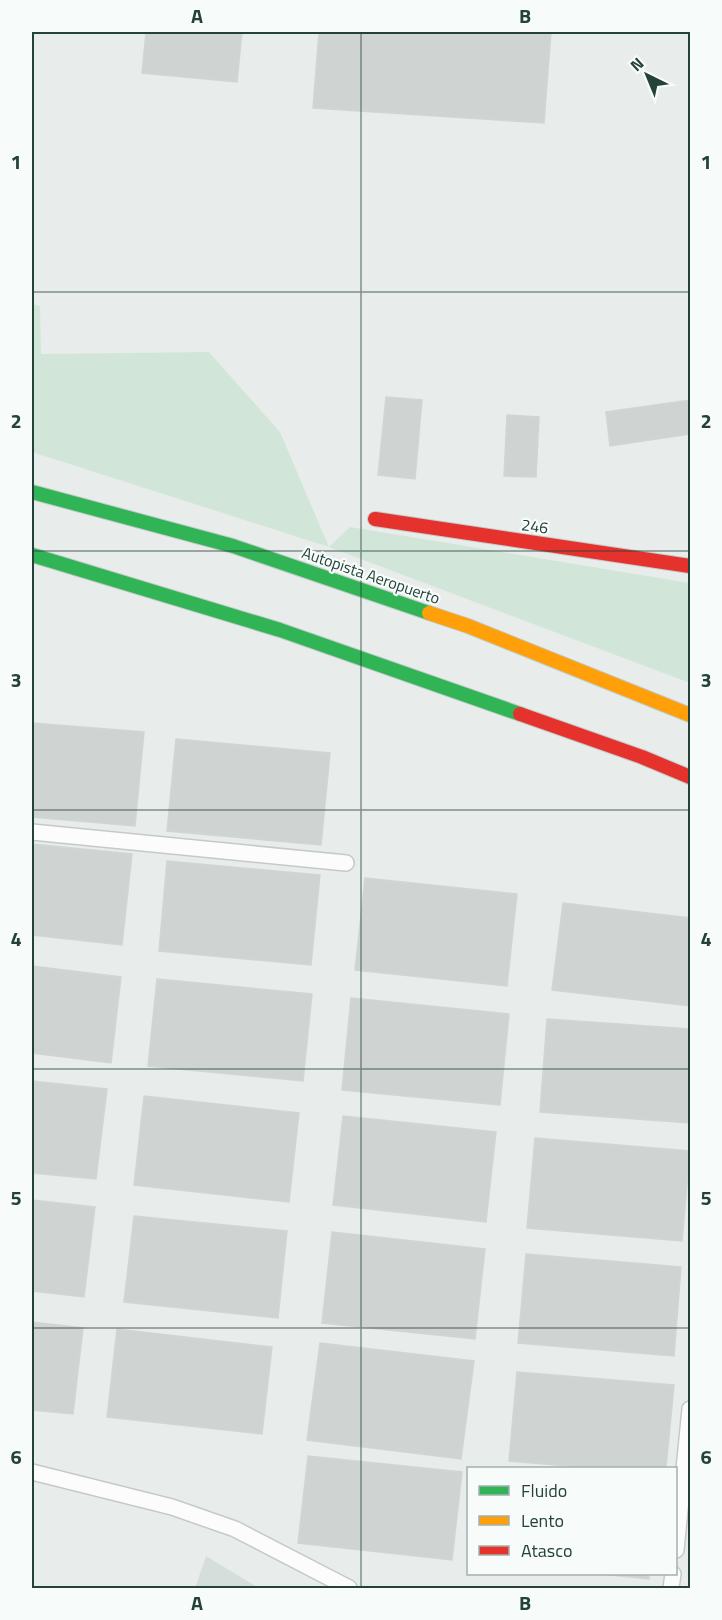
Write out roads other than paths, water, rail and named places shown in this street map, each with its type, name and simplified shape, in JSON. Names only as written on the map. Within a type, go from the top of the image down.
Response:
[{"type":"main road","name":"Autopista Aeropuerto","points":[[32,492],[245,549],[468,626],[690,715]]},
{"type":"main road","name":"246","points":[[375,519],[690,566]]},
{"type":"main road","points":[[32,555],[280,630],[642,757],[690,777]]},
{"type":"lane","points":[[32,832],[346,863]]},
{"type":"lane","points":[[677,1531],[690,1409]]},
{"type":"lane","points":[[32,1472],[172,1508],[235,1529],[349,1588]]}]
